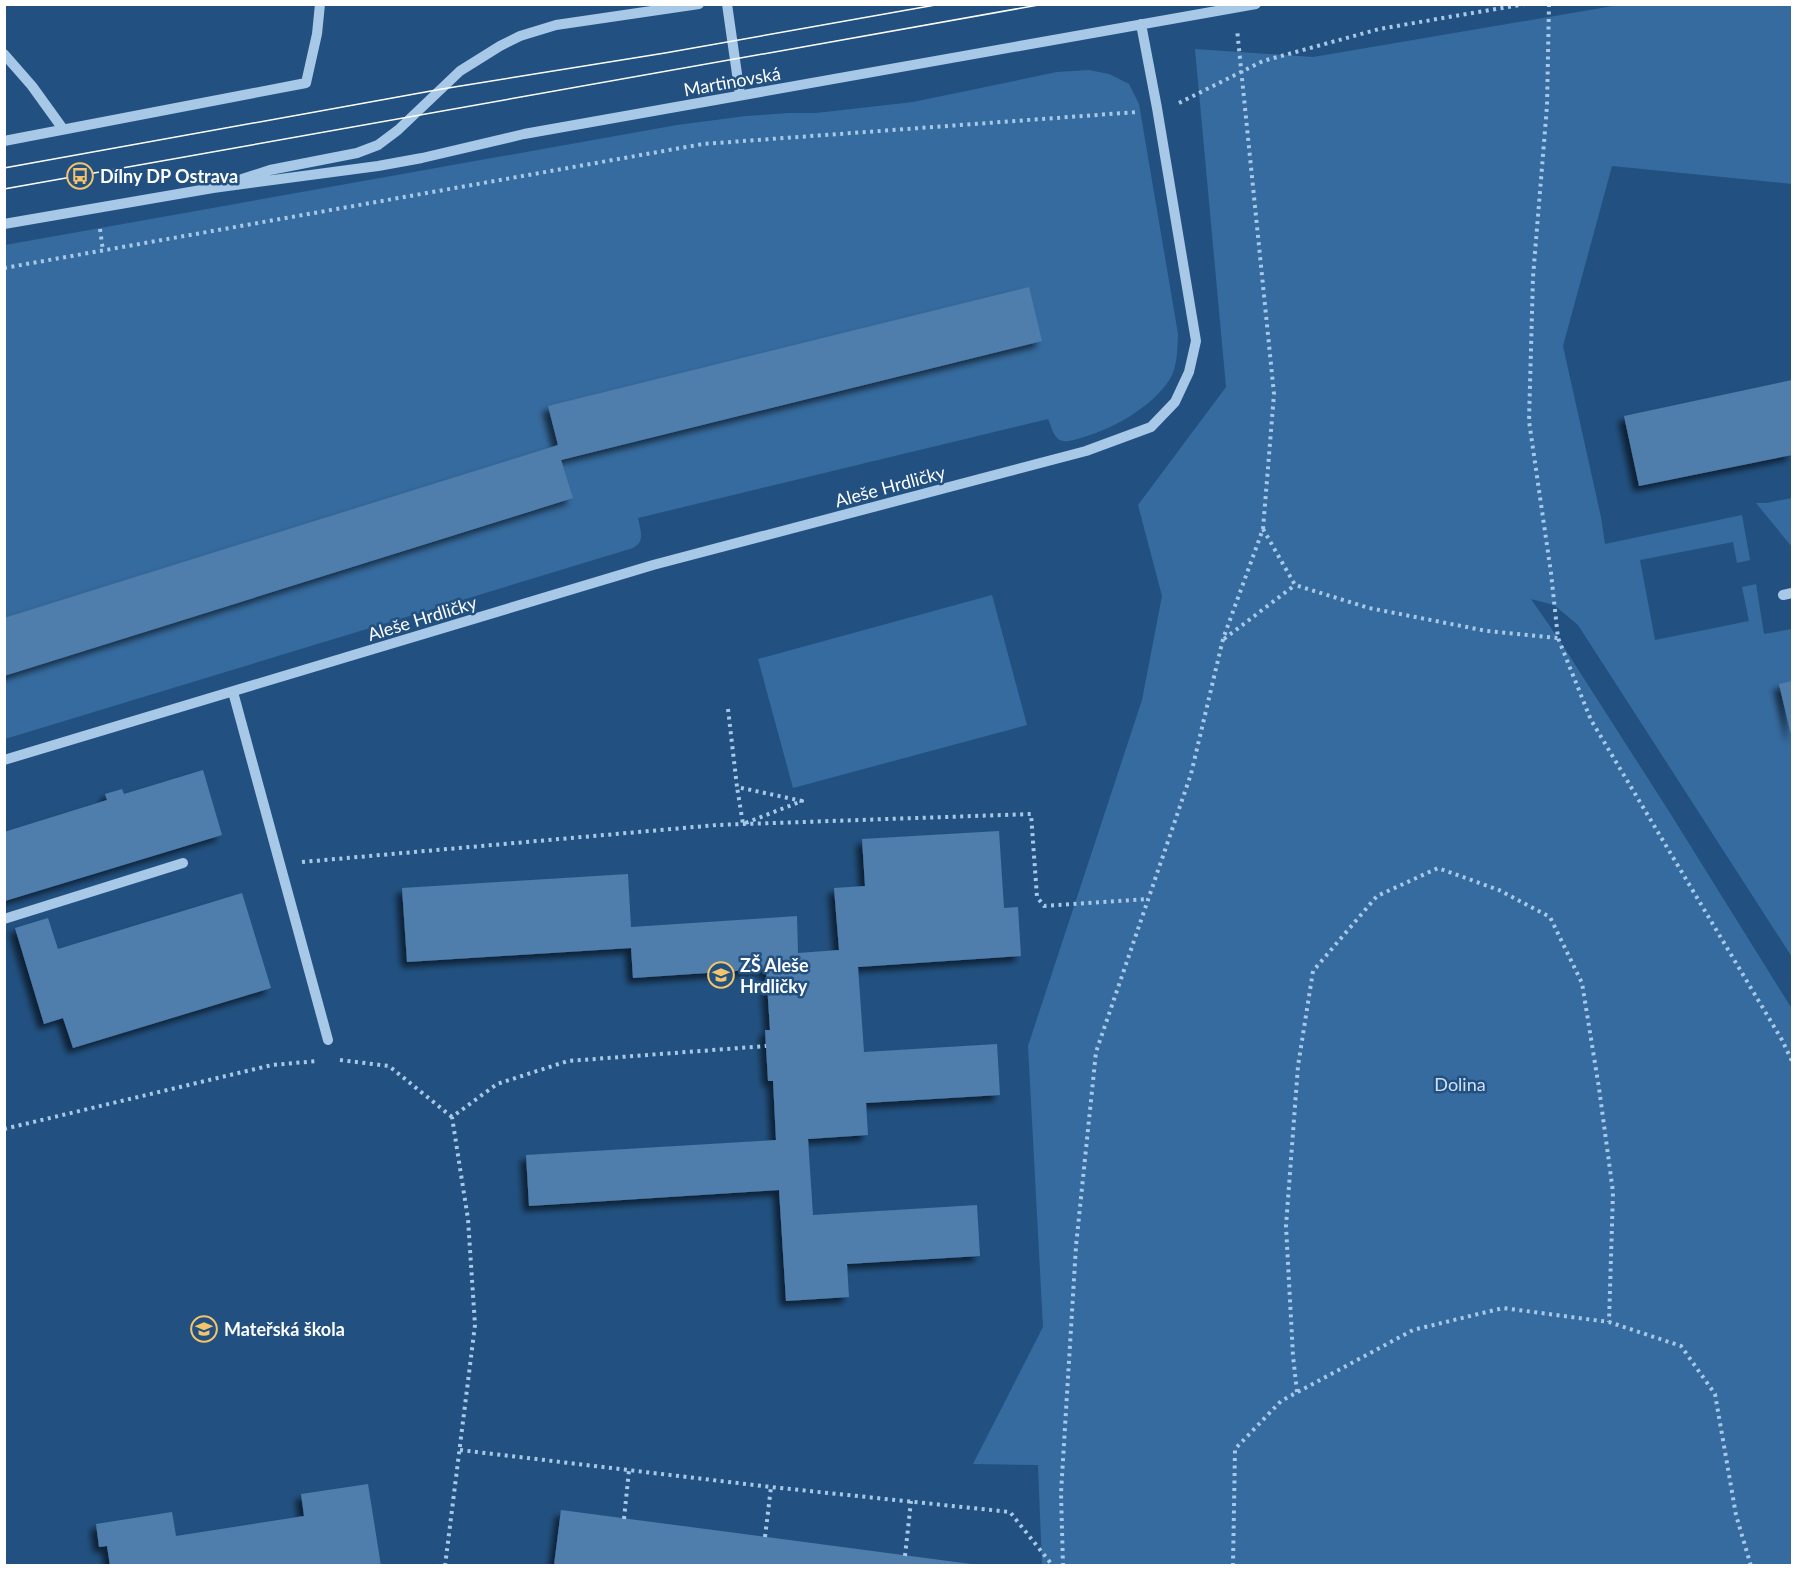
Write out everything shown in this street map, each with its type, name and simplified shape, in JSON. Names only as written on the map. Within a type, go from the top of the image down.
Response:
[{"type":"street","points":[[4,141],[306,83],[317,34],[320,4]]},
{"type":"street","name":"Martinovská","points":[[213,188],[270,170],[357,153],[378,145],[398,130],[460,71],[520,36],[556,25],[699,4]]},
{"type":"street","points":[[727,4],[740,95]]},
{"type":"street","name":"Martinovská","points":[[4,224],[213,188],[378,166],[524,134],[1256,4]]},
{"type":"street","name":"Aleše Hrdličky","points":[[4,760],[652,565],[1086,452],[1151,427],[1175,402],[1189,372],[1196,341],[1141,24]]},
{"type":"street","points":[[4,54],[32,86],[63,129]]},
{"type":"street","points":[[233,692],[328,1040]]},
{"type":"street","points":[[4,919],[183,863]]},
{"type":"path","points":[[4,268],[703,144],[1141,112],[1173,105],[1263,61],[1379,29],[1525,4]]},
{"type":"path","points":[[1549,4],[1547,106],[1533,277],[1529,421],[1558,638],[1591,720],[1782,1040],[1792,1061]]},
{"type":"path","points":[[1063,1566],[1061,1493],[1075,1257],[1096,1052],[1191,774],[1223,639],[1263,529],[1274,394],[1234,9]]},
{"type":"path","points":[[1263,529],[1295,585],[1369,608],[1486,631],[1558,638]]},
{"type":"path","points":[[1223,639],[1295,585]]},
{"type":"path","points":[[728,709],[743,824]]},
{"type":"path","points":[[737,787],[802,801],[743,824]]},
{"type":"path","points":[[280,864],[681,828],[1031,814],[1037,897],[1044,906],[1148,899]]},
{"type":"path","points":[[1297,1392],[1286,1226],[1298,1066],[1313,971],[1377,896],[1438,868],[1499,890],[1550,917],[1582,983],[1613,1192],[1609,1322]]},
{"type":"path","points":[[452,1117],[497,1084],[568,1061],[766,1046]]},
{"type":"path","points":[[332,1059],[389,1066],[452,1117],[468,1219],[475,1325],[445,1566]]},
{"type":"path","points":[[4,1129],[272,1065],[320,1060]]},
{"type":"path","points":[[1233,1566],[1235,1449],[1281,1401],[1413,1330],[1503,1308],[1609,1322],[1681,1346],[1715,1394],[1736,1515],[1751,1566]]},
{"type":"path","points":[[460,1450],[771,1487],[1010,1512],[1053,1566]]},
{"type":"path","points":[[624,1519],[629,1470]]},
{"type":"path","points":[[765,1537],[771,1487]]},
{"type":"path","points":[[904,1556],[911,1501]]},
{"type":"green space","name":"Dolina","points":[[1619,5],[1792,5],[1792,184],[1612,166],[1563,346],[1605,544],[1742,515],[1750,560],[1737,563],[1733,542],[1640,560],[1655,640],[1749,621],[1742,587],[1756,584],[1764,634],[1792,629],[1792,957],[1578,625],[1554,605],[1531,599],[1670,813],[1792,1009],[1792,1565],[1042,1565],[1038,1465],[973,1464],[1043,1327],[1028,1046],[1142,700],[1162,596],[1138,505],[1226,387],[1195,49],[1313,57]]},
{"type":"green space","points":[[1089,70],[1109,74],[1129,84],[1139,104],[1178,334],[1173,374],[1162,390],[1129,417],[1102,430],[1067,441],[1057,438],[1048,419],[638,518],[641,539],[633,548],[5,739],[5,245],[677,125],[746,116],[816,113],[913,102],[1057,72]]},
{"type":"green space","points":[[1792,498],[1792,547],[1756,503]]},
{"type":"green space","points":[[992,595],[1027,725],[793,788],[758,659]]},
{"type":"building","points":[[1029,287],[1042,341],[561,460],[573,498],[4,676],[4,618],[558,445],[548,406]]},
{"type":"building","points":[[1792,380],[1792,455],[1639,486],[1624,416]]},
{"type":"building","points":[[1792,681],[1792,739],[1779,684]]},
{"type":"building","points":[[203,770],[222,835],[5,901],[4,832],[107,800],[105,794],[122,789],[124,794]]},
{"type":"building","points":[[999,831],[1004,908],[1018,907],[1021,956],[858,967],[864,1052],[997,1044],[1000,1095],[866,1103],[868,1135],[808,1139],[813,1215],[977,1205],[980,1256],[847,1264],[849,1297],[786,1301],[779,1190],[529,1206],[526,1155],[776,1140],[773,1081],[768,1081],[765,1030],[770,1030],[766,969],[633,978],[631,948],[407,962],[402,888],[628,874],[631,927],[797,916],[798,953],[839,950],[834,888],[865,886],[862,839]]},
{"type":"building","points":[[242,893],[271,988],[73,1048],[63,1018],[44,1024],[15,928],[48,918],[58,949]]},
{"type":"building","points":[[368,1484],[381,1566],[110,1566],[107,1546],[99,1547],[96,1524],[172,1512],[176,1536],[304,1516],[301,1494]]},
{"type":"building","points":[[561,1510],[971,1564],[971,1566],[558,1566],[554,1565]]},
{"type":"tram line","points":[[4,168],[442,89],[665,53],[941,4]]},
{"type":"tram line","points":[[4,189],[1044,4]]},
{"type":"place","name":"Dílny DP Ostrava","points":[[80,176]]},
{"type":"place","name":"ZŠ Aleše Hrdličky","points":[[721,975]]},
{"type":"place","name":"Mateřská škola","points":[[204,1329]]}]
